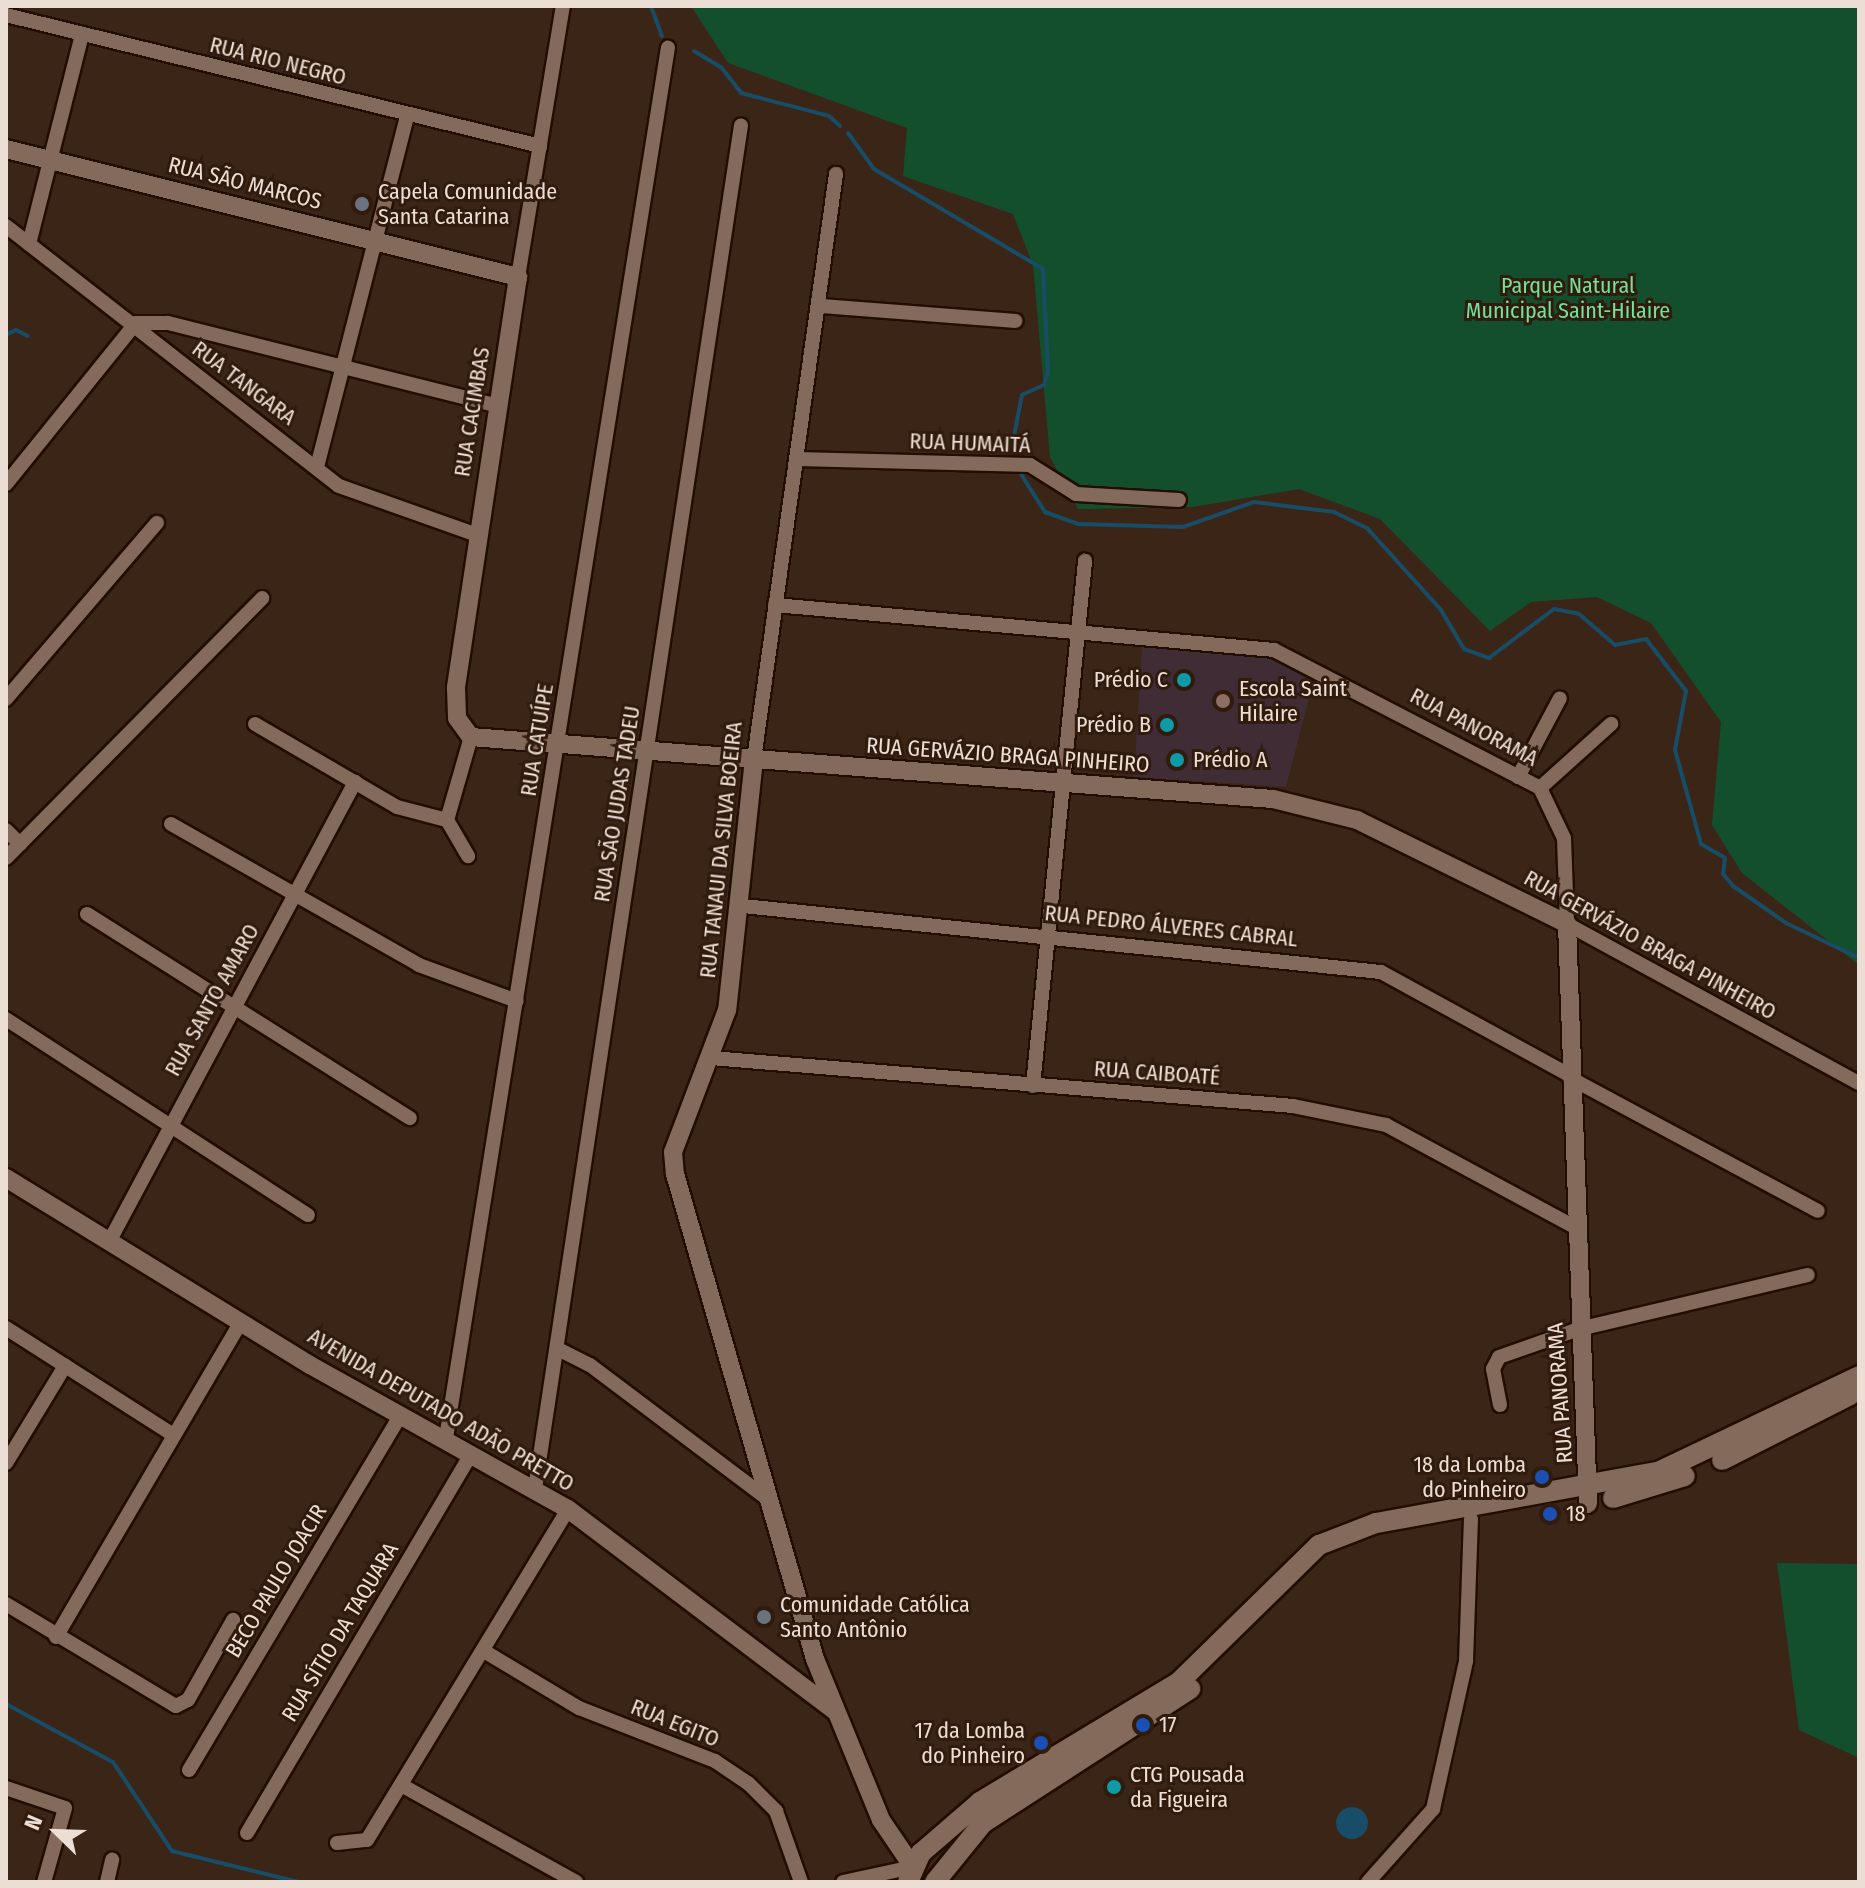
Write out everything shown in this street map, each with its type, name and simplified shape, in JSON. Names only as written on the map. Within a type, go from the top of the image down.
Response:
[{"type":"main road","points":[[1859,1376],[1725,1445],[1589,1497],[1383,1534],[1330,1553],[1186,1692],[983,1823],[938,1876],[914,1867],[980,1802],[1179,1682],[1319,1545],[1376,1523],[1589,1497],[1660,1487],[1859,1391]]},
{"type":"street","name":"RUA CACIMBAS","points":[[471,737],[457,718],[456,688],[477,535],[563,6]]},
{"type":"street","name":"RUA RIO NEGRO","points":[[6,15],[407,117],[540,146]]},
{"type":"street","points":[[29,244],[82,34]]},
{"type":"street","name":"RUA CATUÍPE","points":[[446,1438],[668,48]]},
{"type":"street","points":[[317,467],[407,117]]},
{"type":"street","name":"RUA SÃO JUDAS TADEU","points":[[535,1489],[741,125]]},
{"type":"street","name":"RUA SÃO MARCOS","points":[[6,149],[518,277]]},
{"type":"street","name":"RUA TANAUI DA SILVA BOEIRA","points":[[836,174],[822,306],[754,759],[743,906],[727,1010],[673,1152],[675,1174],[769,1500],[834,1710],[881,1820],[914,1867]]},
{"type":"street","name":"RUA TANGARA","points":[[6,226],[136,323],[317,467],[376,505],[477,535]]},
{"type":"street","points":[[822,306],[1015,321]]},
{"type":"street","points":[[6,484],[136,323],[168,323],[498,406]]},
{"type":"street","name":"RUA HUMAITÁ","points":[[797,459],[1030,465],[1076,494],[1179,500]]},
{"type":"street","points":[[6,699],[157,523]]},
{"type":"street","points":[[1033,1086],[1081,635],[1085,561]]},
{"type":"street","points":[[6,858],[262,598]]},
{"type":"street","name":"RUA PANORAMA","points":[[775,605],[1274,650],[1540,788],[1564,838],[1573,1226],[1589,1497]]},
{"type":"street","points":[[1518,777],[1560,698]]},
{"type":"street","points":[[255,724],[397,807],[447,820],[468,856]]},
{"type":"street","points":[[1540,788],[1611,724]]},
{"type":"street","points":[[447,820],[471,737]]},
{"type":"street","name":"RUA GERVÁZIO BRAGA PINHEIRO","points":[[471,737],[1273,799],[1357,820],[1567,924],[1859,1083]]},
{"type":"street","name":"RUA SANTO AMARO","points":[[109,1242],[169,1122],[355,782]]},
{"type":"street","points":[[171,824],[419,965],[517,1001]]},
{"type":"street","points":[[6,830],[20,844]]},
{"type":"street","name":"RUA PEDRO ÁLVERES CABRAL","points":[[743,906],[1381,972],[1818,1211]]},
{"type":"street","points":[[87,914],[410,1118]]},
{"type":"street","points":[[6,1019],[308,1215]]},
{"type":"street","name":"RUA CAIBOATÉ","points":[[711,1058],[1293,1106],[1386,1125],[1573,1226]]},
{"type":"street","name":"AVENIDA DEPUTADO ADÃO PRETTO","points":[[6,1178],[241,1322],[568,1509],[834,1710]]},
{"type":"street","points":[[1500,1405],[1493,1369],[1499,1357],[1579,1329],[1808,1275]]},
{"type":"street","points":[[56,1637],[241,1322]]},
{"type":"street","points":[[6,1328],[173,1435]]},
{"type":"street","points":[[558,1349],[590,1365],[769,1500]]},
{"type":"street","points":[[6,1463],[65,1366]]},
{"type":"street","name":"BECO PAULO JOACIR","points":[[189,1770],[401,1414]]},
{"type":"street","name":"RUA SÍTIO DA TAQUARA","points":[[247,1833],[471,1454]]},
{"type":"street","points":[[337,1843],[367,1840],[403,1786],[568,1509]]},
{"type":"street","points":[[1368,1882],[1433,1809],[1466,1661],[1471,1519]]},
{"type":"street","points":[[6,1604],[56,1637],[176,1706],[188,1700],[233,1620]]},
{"type":"street","name":"RUA EGITO","points":[[484,1651],[579,1708],[715,1761],[748,1783],[776,1811],[801,1882]]},
{"type":"street","points":[[403,1786],[576,1882]]},
{"type":"street","points":[[6,1788],[65,1808],[44,1882]]},
{"type":"street","points":[[107,1882],[112,1860]]},
{"type":"street","points":[[843,1882],[914,1867]]},
{"type":"shaded area","name":"Escola Saint Hilaire","points":[[1142,645],[1273,655],[1314,679],[1286,787],[1134,777]]},
{"type":"green space","name":"Parque Natural Municipal Saint-Hilaire","points":[[691,6],[1859,6],[1859,965],[1742,873],[1712,825],[1721,722],[1651,623],[1597,597],[1531,602],[1490,631],[1380,519],[1299,489],[1193,507],[1078,509],[1050,457],[1033,265],[1013,214],[903,176],[907,128],[728,63]]},
{"type":"green space","points":[[1777,1563],[1859,1564],[1859,1758],[1799,1730]]},
{"type":"water","points":[[1352,1807],[1364,1811],[1368,1823],[1364,1835],[1352,1839],[1340,1835],[1336,1823],[1340,1811]]},
{"type":"waterway","points":[[651,6],[662,36]]},
{"type":"waterway","points":[[694,51],[721,67],[741,93],[829,116],[840,126]]},
{"type":"waterway","points":[[848,133],[874,169],[1043,269],[1048,372],[1044,385],[1022,395],[1012,446]]},
{"type":"waterway","points":[[6,335],[16,330],[28,336]]},
{"type":"waterway","points":[[1019,471],[1045,512],[1078,524],[1183,527],[1254,502],[1334,512],[1367,528],[1441,610],[1464,649],[1489,658],[1554,609],[1579,614],[1615,645],[1646,639],[1686,691],[1675,750],[1701,844],[1725,858],[1723,874],[1733,886],[1786,923],[1859,958]]},
{"type":"waterway","points":[[6,1704],[113,1762],[172,1851],[298,1882]]},
{"type":"place","name":"Capela Comunidade Santa Catarina","points":[[362,204]]},
{"type":"place","name":"Prédio C","points":[[1184,680]]},
{"type":"place","name":"Escola Saint Hilaire","points":[[1223,701]]},
{"type":"place","name":"Prédio B","points":[[1167,725]]},
{"type":"place","name":"Prédio A","points":[[1177,760]]},
{"type":"place","name":"18 da Lomba do Pinheiro","points":[[1542,1477]]},
{"type":"place","name":"18","points":[[1550,1514]]},
{"type":"place","name":"Comunidade Católica Santo Antônio","points":[[764,1617]]},
{"type":"place","name":"17","points":[[1143,1725]]},
{"type":"place","name":"17 da Lomba do Pinheiro","points":[[1041,1743]]},
{"type":"place","name":"CTG Pousada da Figueira","points":[[1114,1787]]}]
